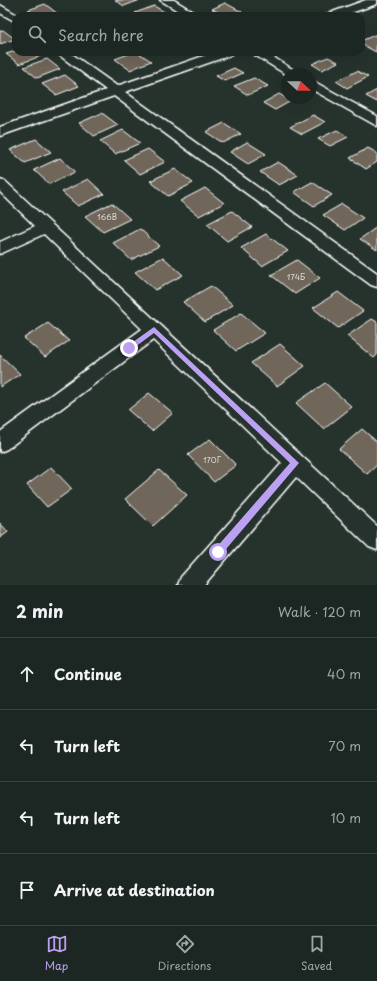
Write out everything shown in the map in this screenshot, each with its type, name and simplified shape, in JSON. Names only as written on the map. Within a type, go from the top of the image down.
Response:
[{"type":"street","points":[[166,0],[187,12]]},
{"type":"street","points":[[339,12],[358,2],[377,0]]},
{"type":"street","points":[[358,2],[377,11]]},
{"type":"street","points":[[0,8],[12,16]]},
{"type":"street","points":[[67,56],[377,281]]},
{"type":"street","points":[[0,132],[216,56]]},
{"type":"street","points":[[263,56],[284,68]]},
{"type":"street","points":[[317,87],[377,122]]},
{"type":"street","points":[[0,184],[377,540]]},
{"type":"street","points":[[0,249],[46,227]]},
{"type":"street","points":[[0,442],[154,330]]},
{"type":"street","points":[[189,585],[295,463]]},
{"type":"building","points":[[115,0],[140,0],[124,6]]},
{"type":"building","points":[[225,3],[242,12],[218,12],[212,9]]},
{"type":"building","points":[[45,4],[55,12],[31,12],[28,10]]},
{"type":"building","points":[[154,6],[164,12],[138,12]]},
{"type":"building","points":[[3,30],[12,37],[12,40],[0,44],[0,31]]},
{"type":"building","points":[[375,35],[377,36],[376,52],[365,46],[365,39]]},
{"type":"building","points":[[12,52],[12,56],[41,56],[19,64],[6,54]]},
{"type":"building","points":[[123,56],[143,56],[151,61],[130,70],[115,59]]},
{"type":"building","points":[[328,57],[338,62],[322,70],[312,64]]},
{"type":"building","points":[[47,59],[60,69],[37,78],[24,67]]},
{"type":"building","points":[[234,68],[243,73],[225,81],[216,76]]},
{"type":"building","points":[[357,71],[368,77],[347,88],[336,81]]},
{"type":"building","points":[[65,75],[79,86],[56,95],[42,84]]},
{"type":"building","points":[[254,78],[268,86],[248,95],[234,86]]},
{"type":"building","points":[[377,90],[377,102],[366,96]]},
{"type":"building","points":[[279,94],[281,95],[281,104],[286,104],[275,110],[263,103]]},
{"type":"building","points":[[102,113],[118,125],[94,136],[79,123]]},
{"type":"building","points":[[313,115],[325,122],[302,134],[290,127]]},
{"type":"building","points":[[224,123],[241,134],[223,143],[206,132]]},
{"type":"building","points":[[123,130],[140,143],[115,154],[100,141]]},
{"type":"building","points":[[337,130],[348,137],[330,146],[318,139]]},
{"type":"building","points":[[36,139],[51,152],[25,163],[10,150]]},
{"type":"building","points":[[247,142],[266,154],[248,164],[230,152]]},
{"type":"building","points":[[368,148],[377,153],[377,162],[366,169],[350,158]]},
{"type":"building","points":[[148,149],[165,162],[140,174],[124,160]]},
{"type":"building","points":[[60,158],[75,172],[49,184],[34,170]]},
{"type":"building","points":[[278,162],[298,175],[279,185],[260,172]]},
{"type":"building","points":[[175,169],[193,183],[168,196],[150,181]]},
{"type":"building","points":[[88,179],[104,194],[78,206],[62,192]]},
{"type":"building","points":[[312,182],[332,195],[314,206],[294,192]]},
{"type":"building","points":[[205,188],[224,203],[199,216],[180,201]]},
{"type":"building","points":[[112,203],[130,219],[103,232],[85,216]]},
{"type":"building","points":[[342,204],[363,218],[345,230],[323,215]]},
{"type":"building","points":[[232,211],[252,227],[227,241],[207,224]]},
{"type":"building","points":[[377,227],[377,250],[360,239]]},
{"type":"building","points":[[140,229],[159,246],[131,260],[113,243]]},
{"type":"building","points":[[266,234],[288,251],[262,266],[241,248]]},
{"type":"building","points":[[163,257],[183,275],[155,290],[135,272]]},
{"type":"building","points":[[297,260],[320,278],[295,294],[271,275]]},
{"type":"building","points":[[211,286],[233,305],[205,322],[183,302]]},
{"type":"building","points":[[338,292],[363,311],[338,328],[313,308]]},
{"type":"building","points":[[241,313],[265,333],[236,351],[213,330]]},
{"type":"building","points":[[372,319],[377,322],[377,355],[374,358],[347,336]]},
{"type":"building","points":[[48,323],[69,341],[45,357],[24,338]]},
{"type":"building","points":[[280,344],[305,366],[277,386],[251,363]]},
{"type":"building","points":[[0,355],[20,374],[0,387]]},
{"type":"building","points":[[325,383],[352,407],[324,429],[296,403]]},
{"type":"building","points":[[149,393],[173,413],[152,431],[128,410]]},
{"type":"building","points":[[362,429],[377,442],[377,465],[367,474],[339,449]]},
{"type":"building","points":[[210,439],[236,465],[214,482],[188,455]]},
{"type":"building","points":[[51,467],[72,489],[47,507],[27,485]]},
{"type":"building","points":[[159,470],[187,495],[153,526],[125,499]]},
{"type":"building","points":[[0,523],[8,532],[0,538]]},
{"type":"route","points":[[129,348],[154,330],[295,463],[218,552]]}]
